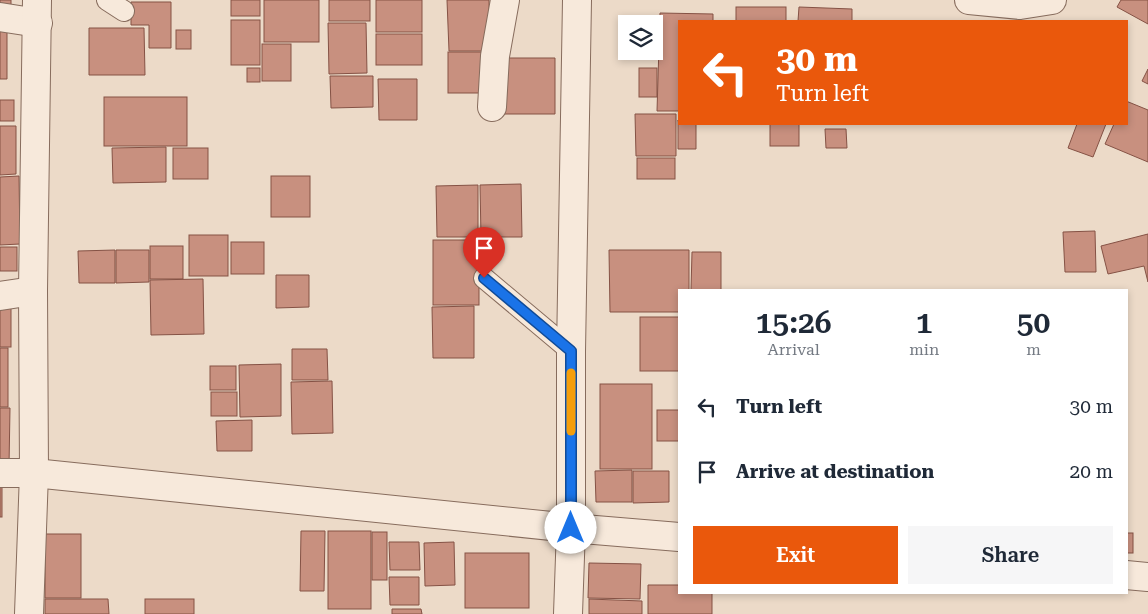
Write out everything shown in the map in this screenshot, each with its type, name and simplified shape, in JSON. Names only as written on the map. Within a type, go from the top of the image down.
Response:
[{"type":"street","points":[[492,107],[496,56],[505,0]]},
{"type":"street","points":[[568,614],[571,528],[571,351],[577,0]]},
{"type":"street","points":[[969,0],[1020,5],[1052,0]]},
{"type":"street","points":[[0,17],[38,12],[33,291],[34,473],[29,614]]},
{"type":"street","points":[[0,296],[33,291]]},
{"type":"street","points":[[0,473],[34,473],[571,528],[678,537]]},
{"type":"street","points":[[1128,575],[1148,577]]},
{"type":"lane","points":[[107,0],[124,11]]},
{"type":"lane","points":[[484,278],[571,351]]},
{"type":"building","points":[[0,0],[11,0],[11,6],[0,6]]},
{"type":"building","points":[[231,0],[260,0],[260,16],[231,16]]},
{"type":"building","points":[[264,0],[319,0],[319,42],[264,42]]},
{"type":"building","points":[[329,0],[370,0],[370,21],[329,21]]},
{"type":"building","points":[[376,0],[422,0],[422,32],[376,32]]},
{"type":"building","points":[[447,0],[489,0],[490,51],[449,51]]},
{"type":"building","points":[[1121,0],[1148,0],[1148,24],[1117,7]]},
{"type":"building","points":[[131,2],[171,2],[171,48],[149,48],[149,25],[131,25]]},
{"type":"building","points":[[736,7],[786,7],[786,20],[736,20]]},
{"type":"building","points":[[799,7],[852,9],[852,20],[798,20]]},
{"type":"building","points":[[660,13],[713,14],[713,20],[678,20],[678,111],[657,111],[659,60],[663,60],[663,15],[660,15]]},
{"type":"building","points":[[231,20],[260,20],[260,65],[231,65]]},
{"type":"building","points":[[328,23],[366,23],[367,73],[329,74]]},
{"type":"building","points":[[7,28],[7,79],[0,79],[0,29]]},
{"type":"building","points":[[89,28],[144,28],[145,75],[89,75]]},
{"type":"building","points":[[176,30],[191,30],[191,49],[176,49]]},
{"type":"building","points":[[376,34],[422,34],[422,65],[376,65]]},
{"type":"building","points":[[262,44],[291,44],[291,81],[262,81]]},
{"type":"building","points":[[448,52],[487,52],[487,93],[448,93]]},
{"type":"building","points":[[499,58],[555,58],[555,114],[500,114]]},
{"type":"building","points":[[247,68],[260,68],[260,82],[247,82]]},
{"type":"building","points":[[639,68],[657,68],[657,97],[639,97]]},
{"type":"building","points":[[1148,69],[1148,84],[1142,81]]},
{"type":"building","points":[[330,76],[373,76],[373,107],[331,108]]},
{"type":"building","points":[[378,79],[417,79],[417,120],[379,120]]},
{"type":"building","points":[[104,97],[187,97],[187,146],[104,146]]},
{"type":"building","points":[[0,100],[14,100],[14,121],[0,121]]},
{"type":"building","points":[[1128,102],[1148,110],[1148,162],[1105,144],[1114,125],[1128,125]]},
{"type":"building","points":[[635,114],[676,114],[676,156],[636,156]]},
{"type":"building","points":[[678,125],[696,125],[696,149],[678,149]]},
{"type":"building","points":[[770,125],[799,125],[799,146],[770,146]]},
{"type":"building","points":[[1077,125],[1106,125],[1093,157],[1068,148]]},
{"type":"building","points":[[0,126],[16,126],[16,174],[0,175]]},
{"type":"building","points":[[825,129],[846,129],[847,148],[826,148]]},
{"type":"building","points":[[166,147],[166,182],[113,183],[112,148]]},
{"type":"building","points":[[173,148],[208,148],[208,179],[173,179]]},
{"type":"building","points":[[637,158],[675,158],[675,179],[637,179]]},
{"type":"building","points":[[19,176],[20,244],[0,245],[0,177]]},
{"type":"building","points":[[271,176],[310,176],[310,217],[271,217]]},
{"type":"building","points":[[521,184],[522,237],[481,237],[480,185]]},
{"type":"building","points":[[478,185],[478,237],[437,237],[436,186]]},
{"type":"building","points":[[1095,231],[1096,272],[1065,272],[1063,232]]},
{"type":"building","points":[[1148,234],[1148,282],[1144,266],[1108,274],[1101,246]]},
{"type":"building","points":[[189,235],[228,235],[228,276],[189,276]]},
{"type":"building","points":[[433,240],[479,240],[479,305],[433,305]]},
{"type":"building","points":[[231,242],[264,242],[264,274],[231,274]]},
{"type":"building","points":[[150,246],[183,246],[183,279],[150,279]]},
{"type":"building","points":[[0,247],[17,247],[17,271],[0,271]]},
{"type":"building","points":[[115,250],[115,283],[79,283],[78,251]]},
{"type":"building","points":[[116,250],[149,250],[149,282],[116,283]]},
{"type":"building","points":[[609,250],[689,250],[689,289],[678,289],[678,312],[610,312]]},
{"type":"building","points":[[692,252],[721,252],[721,289],[691,289]]},
{"type":"building","points":[[276,275],[309,275],[309,307],[276,308]]},
{"type":"building","points":[[203,279],[204,334],[151,335],[150,280]]},
{"type":"building","points":[[0,302],[11,302],[11,347],[0,347]]},
{"type":"building","points":[[474,306],[474,358],[433,358],[432,307]]},
{"type":"building","points":[[640,317],[678,317],[678,371],[640,371]]},
{"type":"building","points":[[0,348],[8,348],[8,407],[0,407]]},
{"type":"building","points":[[292,349],[327,349],[328,380],[292,380]]},
{"type":"building","points":[[281,364],[281,416],[240,417],[239,365]]},
{"type":"building","points":[[210,366],[236,366],[236,390],[210,390]]},
{"type":"building","points":[[332,381],[333,433],[292,434],[291,382]]},
{"type":"building","points":[[600,384],[652,384],[652,469],[600,469]]},
{"type":"building","points":[[211,392],[237,392],[237,416],[211,416]]},
{"type":"building","points":[[0,408],[10,408],[9,466],[0,466]]},
{"type":"building","points":[[657,410],[678,410],[678,441],[657,441]]},
{"type":"building","points":[[252,420],[252,451],[217,451],[216,421]]},
{"type":"building","points":[[632,470],[632,502],[596,502],[595,471]]},
{"type":"building","points":[[633,471],[669,471],[669,502],[633,503]]},
{"type":"building","points":[[0,474],[2,474],[2,517],[0,517]]},
{"type":"building","points":[[301,531],[325,531],[324,591],[300,591]]},
{"type":"building","points":[[328,531],[371,531],[371,609],[328,609]]},
{"type":"building","points":[[372,532],[387,532],[387,580],[372,580]]},
{"type":"building","points":[[1128,533],[1133,533],[1133,553],[1128,553]]},
{"type":"building","points":[[45,534],[81,534],[81,598],[45,598]]},
{"type":"building","points":[[389,542],[419,542],[420,570],[390,570]]},
{"type":"building","points":[[454,542],[455,585],[425,586],[424,543]]},
{"type":"building","points":[[465,553],[529,553],[529,608],[465,608]]},
{"type":"building","points":[[589,563],[641,564],[640,599],[588,598]]},
{"type":"building","points":[[389,577],[419,577],[419,605],[390,605]]},
{"type":"building","points":[[648,585],[678,585],[678,594],[712,594],[712,614],[648,614]]},
{"type":"building","points":[[45,599],[108,599],[109,614],[45,614]]},
{"type":"building","points":[[145,599],[194,599],[194,614],[145,614]]},
{"type":"building","points":[[589,599],[642,601],[642,614],[589,614]]},
{"type":"building","points":[[392,609],[421,609],[422,614],[392,614]]},
{"type":"slow traffic","points":[[571,373],[571,431]]},
{"type":"route","points":[[484,278],[571,351],[571,528]]}]
